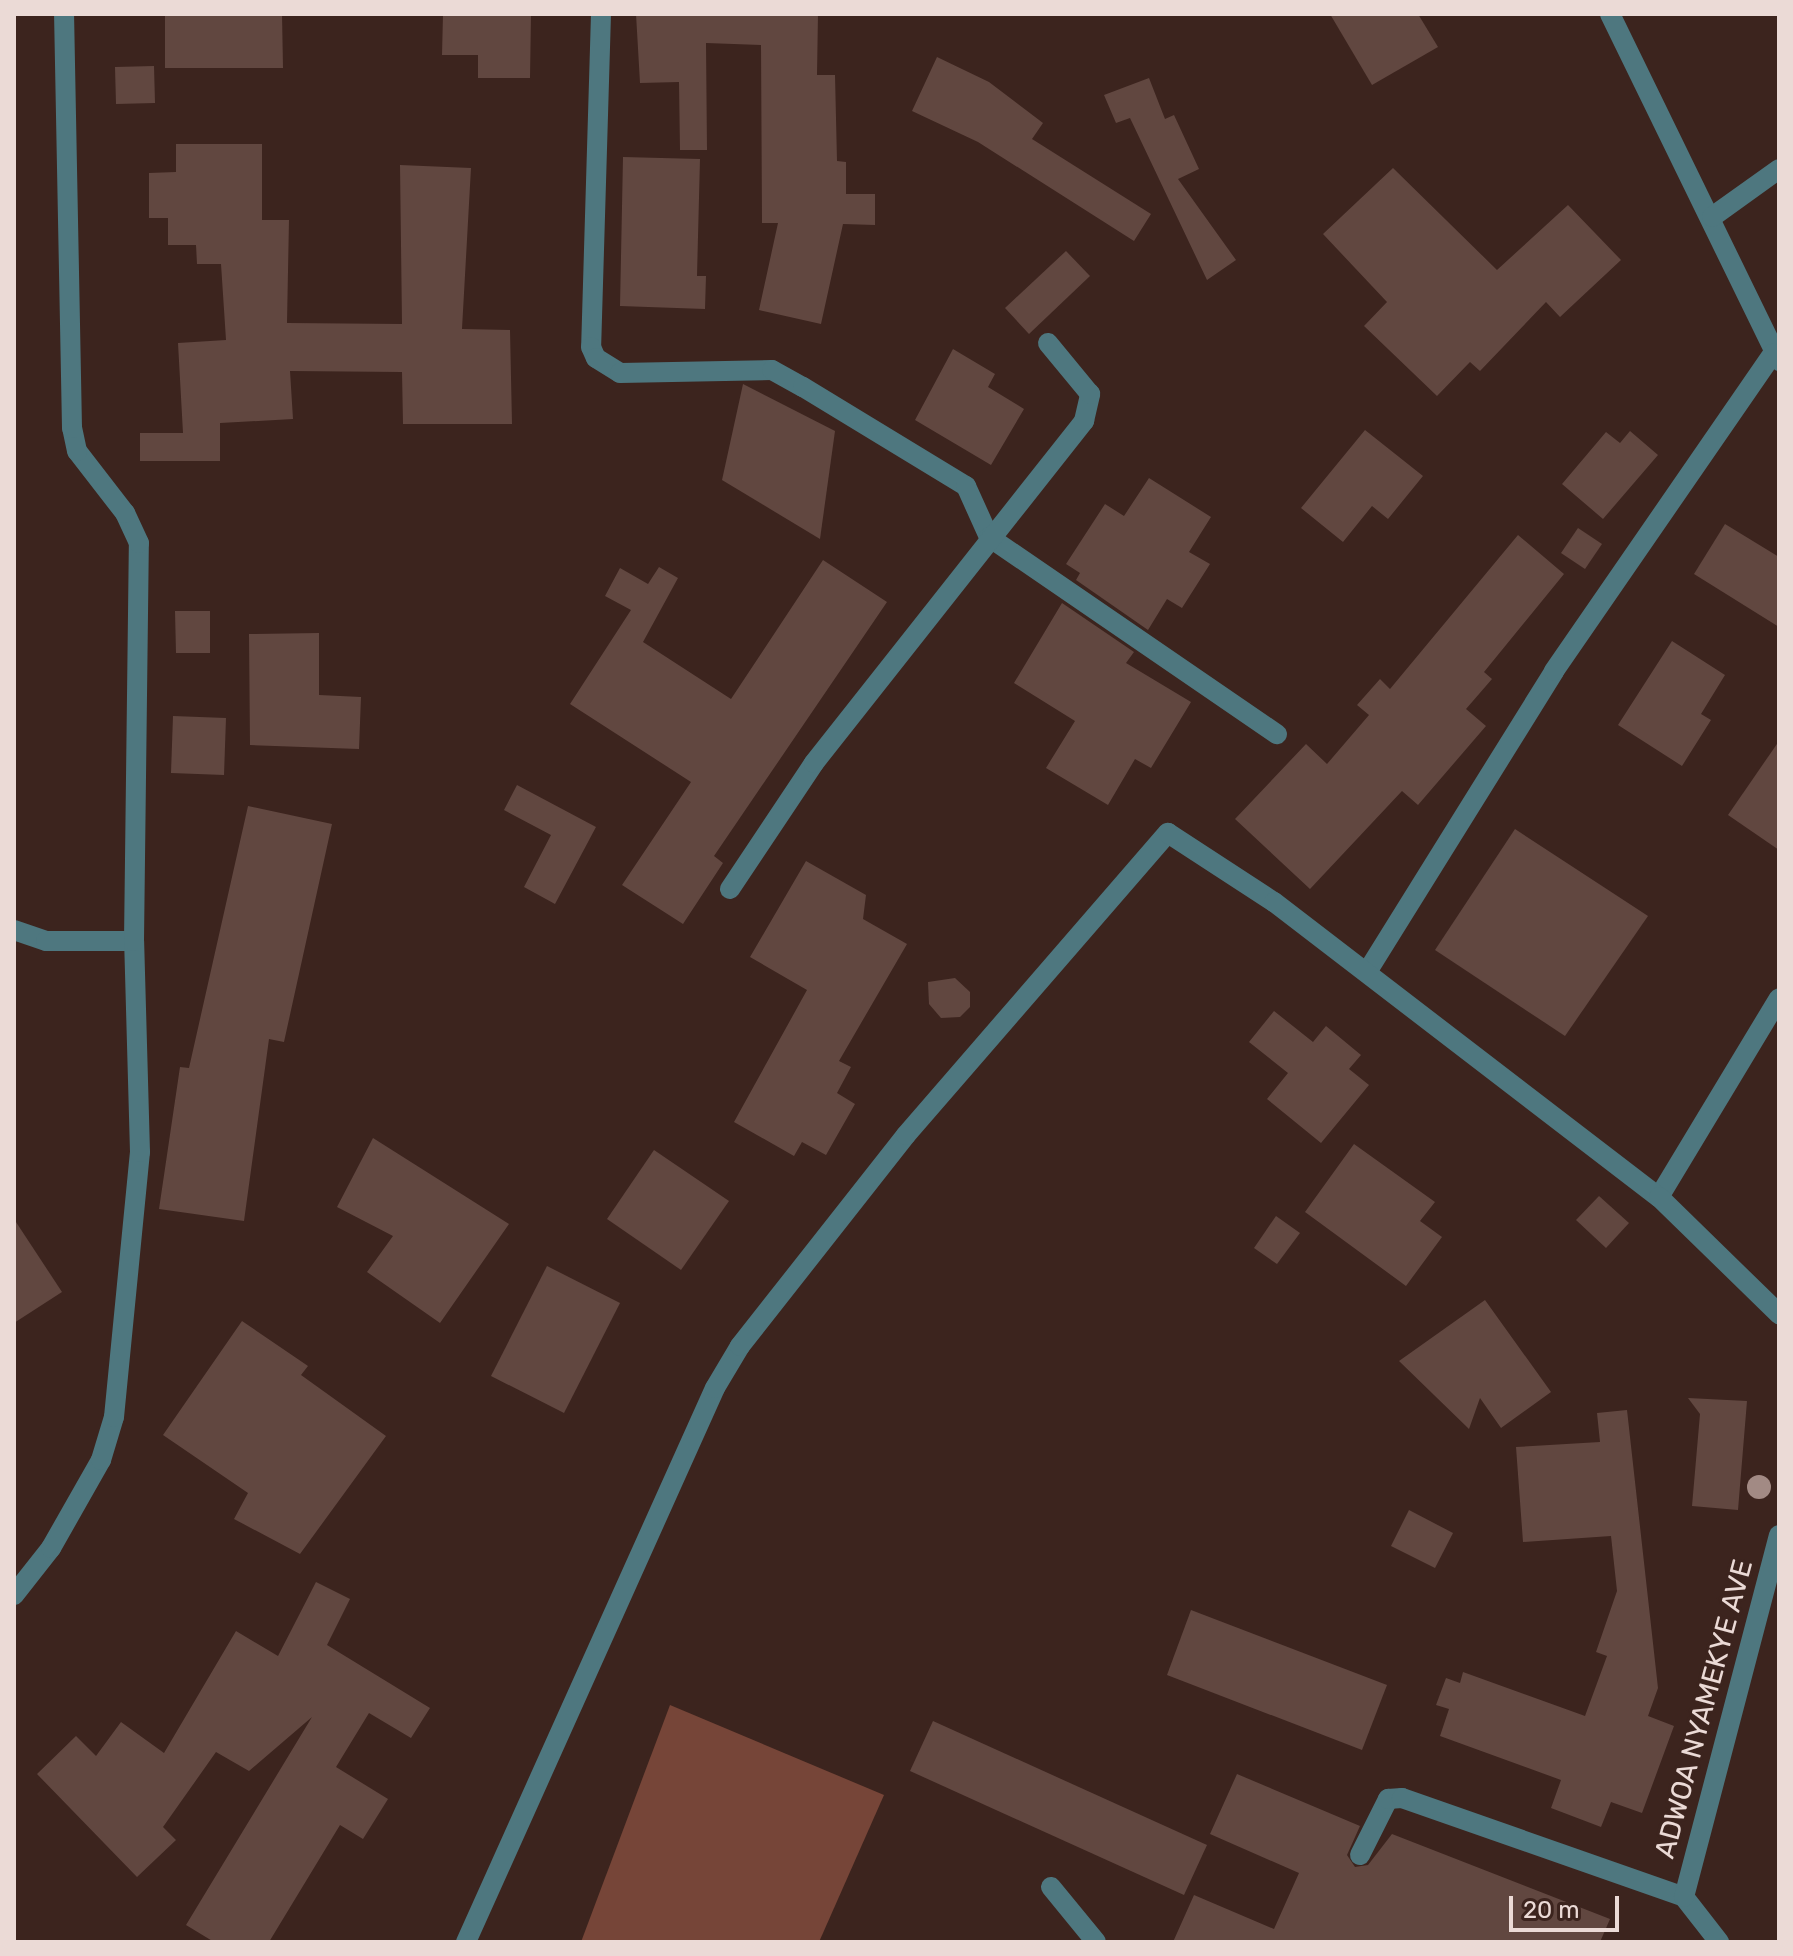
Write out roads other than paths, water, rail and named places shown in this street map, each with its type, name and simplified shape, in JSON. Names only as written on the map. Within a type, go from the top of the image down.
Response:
[{"type":"street","points":[[14,1595],[51,1548],[101,1460],[114,1417],[140,1152],[134,941],[139,543],[125,513],[77,451],[72,428],[64,14]]},
{"type":"street","points":[[601,14],[591,347],[596,358],[620,373],[772,370],[966,486],[989,537],[1277,734]]},
{"type":"street","points":[[1367,972],[1554,671],[1776,357],[1712,217],[1610,14]]},
{"type":"street","points":[[1712,217],[1779,169]]},
{"type":"street","points":[[730,889],[814,763],[1091,408],[1090,394],[1048,343]]},
{"type":"street","points":[[466,1942],[715,1388],[740,1346],[906,1135],[1168,833],[1367,972],[1659,1197],[1779,1314]]},
{"type":"street","points":[[14,930],[46,941],[134,941]]},
{"type":"street","points":[[1659,1197],[1779,998]]},
{"type":"street","name":"ADWOA NYAMEKYE AVE","points":[[1684,1897],[1779,1535]]},
{"type":"street","points":[[1360,1855],[1388,1799],[1402,1798],[1684,1897],[1719,1942]]},
{"type":"street","points":[[1051,1887],[1096,1942]]}]
